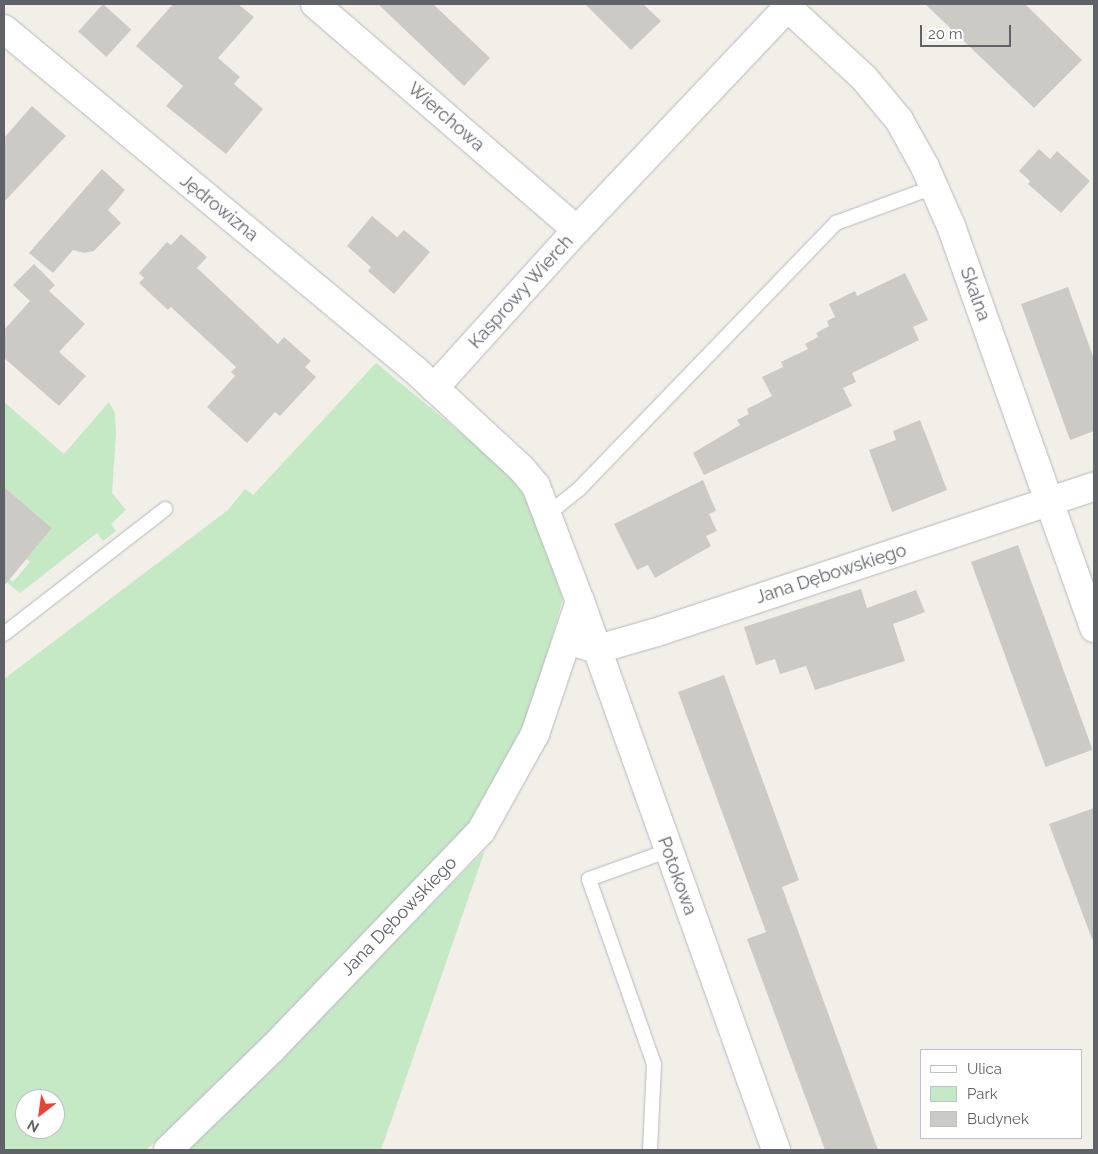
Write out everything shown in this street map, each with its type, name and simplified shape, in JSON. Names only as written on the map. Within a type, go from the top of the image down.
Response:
[{"type":"street","name":"Wierchowa","points":[[315,4],[577,230]]},
{"type":"street","name":"Kasprowy Wierch","points":[[434,388],[577,230],[787,5]]},
{"type":"street","name":"Skalna","points":[[787,5],[864,78],[899,120],[934,186],[951,226],[1094,628]]},
{"type":"street","name":"Jędrowizna","points":[[4,29],[434,388]]},
{"type":"street","points":[[434,388],[529,476],[547,515],[580,601]]},
{"type":"street","name":"Jana Dębowskiego","points":[[598,649],[1094,487]]},
{"type":"street","name":"Jana Dębowskiego","points":[[168,1150],[272,1049],[481,831],[535,734],[580,601]]},
{"type":"street","name":"Potokowa","points":[[580,601],[667,851],[776,1150]]},
{"type":"street","points":[[567,640],[598,649]]},
{"type":"lane","points":[[547,515],[579,488],[836,223],[934,186]]},
{"type":"lane","points":[[4,634],[165,509]]},
{"type":"lane","points":[[650,1150],[654,1064],[589,879],[667,851]]},
{"type":"green space","points":[[376,363],[489,456],[516,482],[531,509],[563,599],[524,733],[480,814],[429,870],[190,1112],[146,1150],[4,1150],[4,679],[228,510],[245,489],[253,495]]},
{"type":"green space","points":[[4,402],[64,454],[109,402],[115,413],[116,434],[112,493],[126,510],[111,524],[116,531],[103,541],[97,533],[20,593],[4,580],[4,574],[13,582],[30,562],[26,559],[52,528],[4,487]]},
{"type":"green space","points":[[485,850],[381,1150],[184,1150],[210,1127]]},
{"type":"building","points":[[103,4],[131,29],[106,57],[78,31]]},
{"type":"building","points":[[173,4],[238,4],[254,17],[218,58],[240,77],[234,84],[263,109],[226,154],[166,106],[183,86],[136,46]]},
{"type":"building","points":[[378,4],[433,4],[490,58],[464,86]]},
{"type":"building","points":[[585,4],[643,4],[661,21],[631,50]]},
{"type":"building","points":[[925,4],[1025,4],[1082,60],[1034,108]]},
{"type":"building","points":[[32,106],[66,136],[4,202],[4,138]]},
{"type":"building","points":[[1039,149],[1050,159],[1057,151],[1090,181],[1061,213],[1028,184],[1030,181],[1019,171]]},
{"type":"building","points":[[102,169],[125,190],[108,210],[121,223],[94,251],[84,253],[73,250],[53,273],[29,253]]},
{"type":"building","points":[[372,216],[397,237],[404,230],[430,252],[394,294],[368,271],[371,267],[347,246]]},
{"type":"building","points":[[181,234],[207,257],[197,268],[278,344],[284,337],[311,361],[305,367],[316,377],[280,416],[275,412],[247,443],[207,407],[235,376],[231,372],[236,367],[171,307],[168,310],[139,283],[144,278],[139,273],[167,242],[171,245]]},
{"type":"building","points":[[34,264],[55,285],[49,291],[85,324],[59,352],[86,376],[59,406],[4,358],[4,330],[30,301],[13,285]]},
{"type":"building","points":[[905,273],[928,320],[913,327],[919,340],[852,373],[856,382],[843,388],[852,406],[704,475],[693,453],[740,425],[737,420],[749,414],[747,409],[772,396],[762,377],[783,367],[781,362],[808,349],[805,344],[818,337],[816,333],[829,326],[827,321],[835,317],[829,304],[855,291],[857,296]]},
{"type":"building","points":[[1068,287],[1094,359],[1094,431],[1070,440],[1021,304]]},
{"type":"building","points":[[920,420],[947,490],[892,512],[869,450],[896,440],[893,431]]},
{"type":"building","points":[[703,480],[716,511],[709,514],[717,531],[706,536],[711,546],[655,578],[648,565],[637,570],[614,524]]},
{"type":"building","points":[[4,487],[52,528],[4,586]]},
{"type":"building","points":[[1018,545],[1093,750],[1046,767],[971,562]]},
{"type":"building","points":[[861,589],[867,608],[916,590],[925,612],[893,624],[905,661],[815,690],[806,666],[780,674],[775,659],[756,665],[744,627]]},
{"type":"building","points":[[724,675],[799,880],[782,887],[878,1150],[825,1150],[747,939],[766,932],[678,692]]},
{"type":"building","points":[[1094,808],[1094,938],[1092,939],[1049,824]]}]
